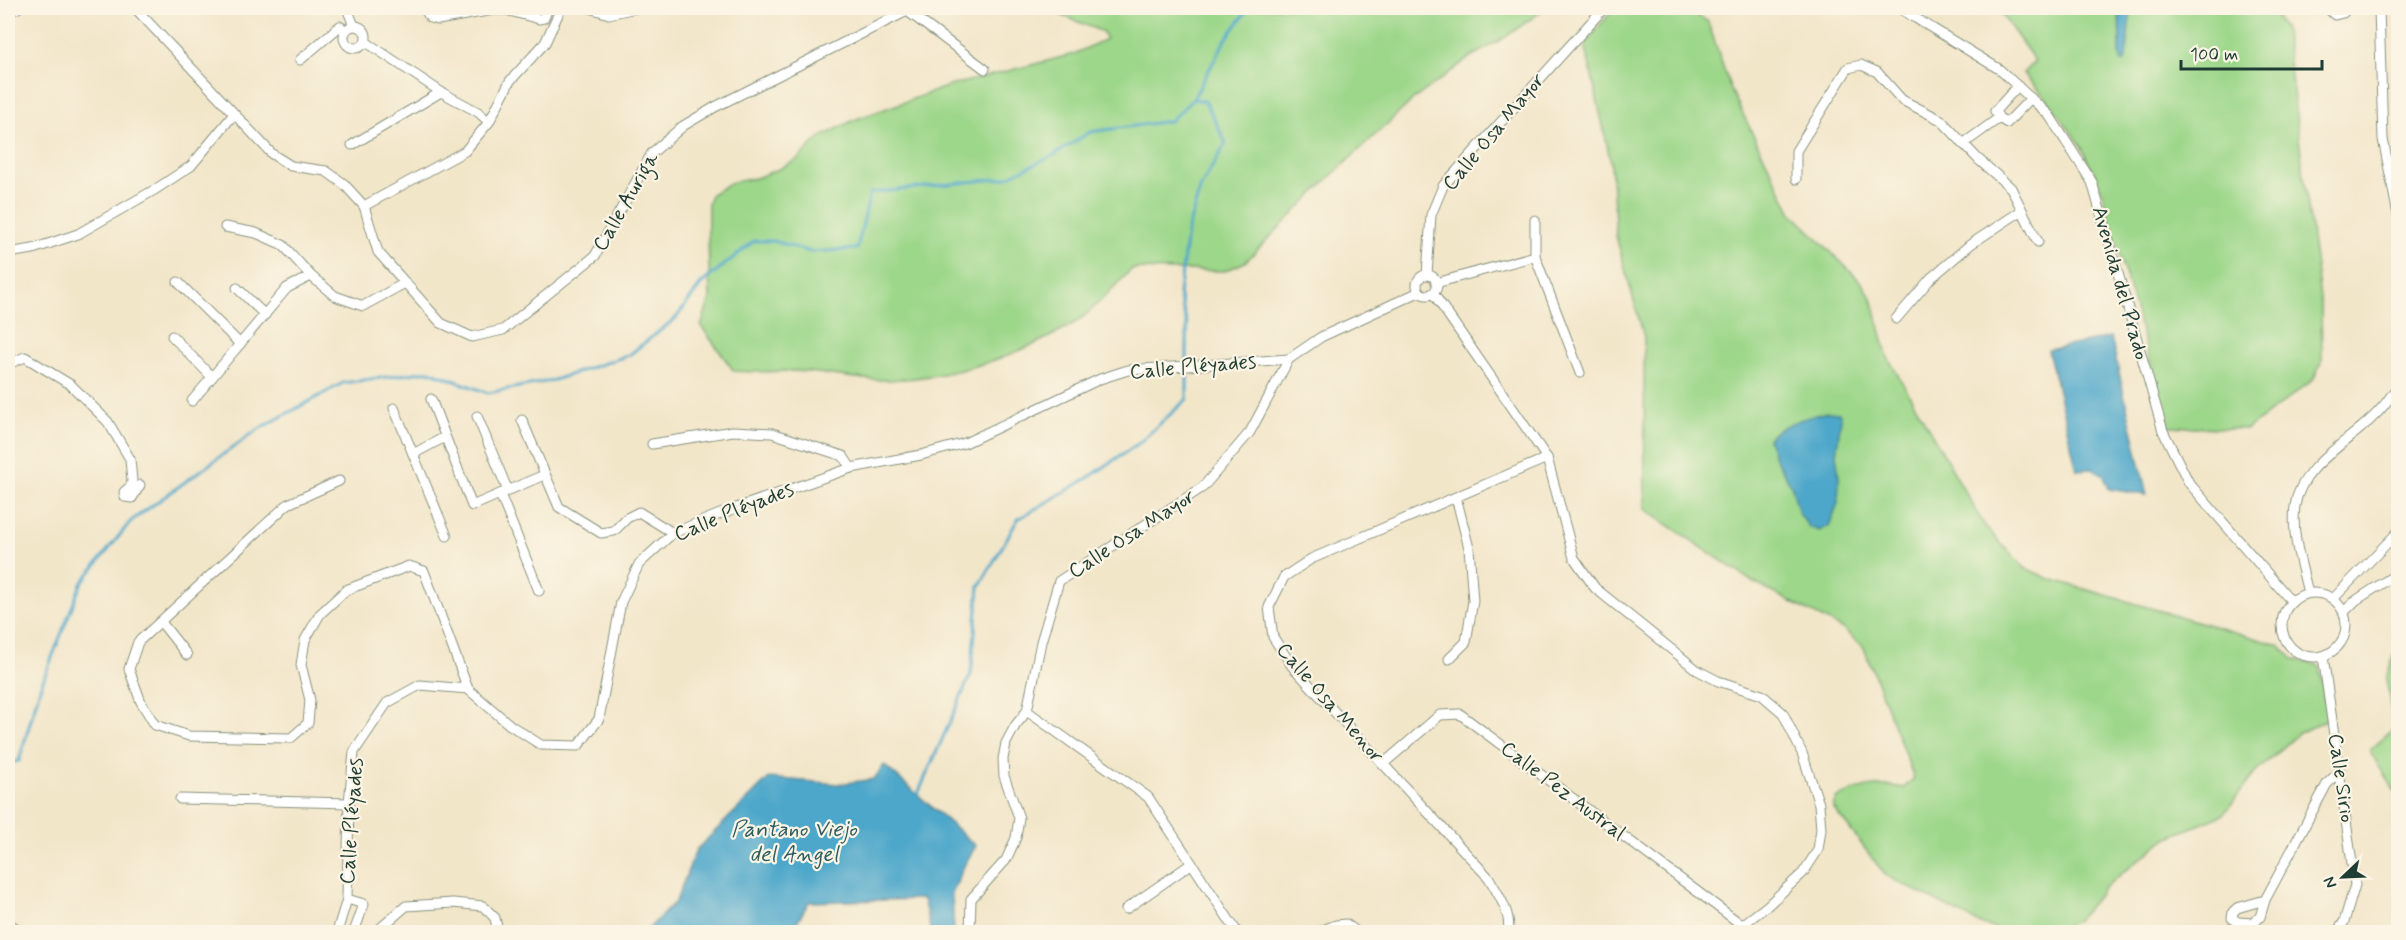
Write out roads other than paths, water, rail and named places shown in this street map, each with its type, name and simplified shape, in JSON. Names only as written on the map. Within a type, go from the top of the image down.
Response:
[{"type":"highway","points":[[8,926],[17,933]]},
{"type":"street","points":[[8,12],[18,8]]},
{"type":"street","points":[[135,8],[272,154],[291,166],[326,171],[344,184],[364,206],[465,151],[489,122],[510,81],[545,42],[561,8]]},
{"type":"street","points":[[347,8],[350,28],[343,37],[349,48],[356,49],[366,42]]},
{"type":"street","points":[[424,8],[430,18],[438,20],[493,10],[506,10],[539,19],[544,18],[548,8]]},
{"type":"street","points":[[590,8],[609,14],[636,8]]},
{"type":"street","name":"Calle Osa Mayor","points":[[1427,275],[1431,214],[1443,186],[1604,8]]},
{"type":"street","name":"Avenida del Prado","points":[[1899,8],[1999,69],[2049,115],[2092,182],[2163,431],[2189,483],[2292,602]]},
{"type":"street","points":[[2327,8],[2335,15],[2343,13],[2348,8]]},
{"type":"street","points":[[2379,8],[2383,140],[2398,215]]},
{"type":"street","points":[[908,9],[985,69]]},
{"type":"street","name":"Calle Auriga","points":[[364,206],[378,252],[441,323],[472,337],[503,330],[595,256],[652,153],[682,126],[714,107],[908,9]]},
{"type":"street","points":[[300,60],[340,26],[364,31],[366,42],[441,92],[478,112],[489,122]]},
{"type":"street","points":[[1796,179],[1797,151],[1848,68],[1861,65],[1877,72],[1902,100],[1941,120],[2011,188],[2038,242]]},
{"type":"street","points":[[2018,86],[1995,111],[1999,118],[2007,123],[2031,98]]},
{"type":"street","points":[[352,145],[441,92]]},
{"type":"street","points":[[8,253],[33,249],[78,234],[156,189],[191,166],[234,114]]},
{"type":"street","points":[[1964,144],[1999,118]]},
{"type":"street","points":[[1896,319],[1931,278],[1971,244],[2021,211]]},
{"type":"street","points":[[1535,220],[1534,256],[1580,374]]},
{"type":"street","points":[[225,227],[256,233],[283,244],[311,276],[335,296],[363,306],[405,283]]},
{"type":"street","points":[[1436,283],[1534,256]]},
{"type":"street","points":[[1427,275],[1435,279],[1433,293],[1426,295],[1419,291],[1417,283],[1419,279],[1427,275]]},
{"type":"street","points":[[192,401],[287,288],[311,276]]},
{"type":"street","points":[[178,282],[240,344]]},
{"type":"street","points":[[237,288],[264,315]]},
{"type":"street","name":"Calle Osa Mayor","points":[[1027,711],[1041,642],[1059,581],[1203,487],[1250,432],[1289,359],[1321,337],[1419,291]]},
{"type":"street","points":[[1433,293],[1546,458],[1574,558],[1595,588],[1697,670],[1718,681],[1762,695],[1782,713],[1802,753],[1819,804],[1821,829],[1818,850],[1803,873],[1733,933]]},
{"type":"street","points":[[172,336],[212,377]]},
{"type":"street","points":[[8,364],[25,357],[70,385],[108,422],[130,459],[132,481],[124,492],[125,497],[132,498],[140,485]]},
{"type":"street","name":"Calle Pléyades","points":[[337,933],[347,899],[354,752],[387,703],[420,685],[468,689],[510,725],[541,745],[578,746],[599,719],[621,602],[639,564],[673,534],[726,512],[851,468],[921,455],[965,443],[1100,379],[1128,370],[1289,359]]},
{"type":"street","points":[[2308,593],[2296,540],[2294,508],[2302,483],[2316,467],[2388,402],[2398,385]]},
{"type":"street","points":[[431,399],[472,506],[544,475]]},
{"type":"street","points":[[394,408],[447,536]]},
{"type":"street","points":[[477,416],[539,591]]},
{"type":"street","points":[[522,420],[559,507],[601,533],[614,531],[627,518],[639,512],[673,534]]},
{"type":"street","points":[[652,444],[733,431],[772,433],[843,456],[851,468]]},
{"type":"street","points":[[413,454],[445,437]]},
{"type":"street","name":"Calle Osa Menor","points":[[1508,933],[1510,924],[1502,902],[1489,878],[1292,666],[1273,637],[1269,607],[1284,577],[1311,559],[1546,458]]},
{"type":"street","points":[[339,481],[288,504],[138,642],[129,669],[141,702],[155,725],[189,736],[291,738],[308,723],[310,700],[300,665],[305,640],[320,614],[346,590],[409,566],[423,571],[468,689]]},
{"type":"street","points":[[1449,659],[1466,642],[1473,601],[1469,548],[1456,497]]},
{"type":"street","points":[[2333,599],[2398,532]]},
{"type":"street","points":[[2344,612],[2355,601],[2398,573]]},
{"type":"street","points":[[2308,593],[2317,593],[2333,599],[2344,612],[2345,634],[2333,651],[2323,656],[2311,657],[2299,653],[2290,646],[2284,635],[2282,623],[2285,612],[2292,602],[2308,593]]},
{"type":"street","points":[[161,622],[187,656]]},
{"type":"street","name":"Calle Sirio","points":[[2323,656],[2355,885],[2344,921],[2337,933]]},
{"type":"street","points":[[970,933],[971,899],[1006,860],[1016,838],[1019,818],[1004,776],[1003,759],[1006,743],[1015,726],[1027,711],[1148,797],[1238,933]]},
{"type":"street","name":"Calle Pez Austral","points":[[1383,764],[1440,715],[1460,714],[1742,925]]},
{"type":"street","points":[[2265,900],[2327,784],[2340,771]]},
{"type":"street","points":[[180,799],[350,802]]},
{"type":"street","points":[[1126,909],[1191,864]]},
{"type":"street","points":[[347,899],[364,904],[354,933]]},
{"type":"street","points":[[376,933],[406,906],[453,903],[483,906],[495,918],[498,933]]},
{"type":"street","points":[[1318,933],[1336,925],[1346,924],[1357,933]]},
{"type":"water","points":[[2119,8],[2133,8],[2125,61],[2121,61],[2120,54]]},
{"type":"water","points":[[2111,337],[2147,495],[2109,489],[2103,474],[2091,469],[2077,470],[2048,350]]},
{"type":"water","points":[[1827,412],[1839,413],[1841,419],[1836,454],[1839,477],[1838,503],[1829,526],[1819,531],[1809,527],[1799,514],[1792,487],[1774,456],[1768,439],[1786,425]]},
{"type":"water","name":"Pantano Viejo del Angel","points":[[884,765],[976,846],[952,894],[954,932],[931,932],[923,899],[809,902],[791,932],[645,932],[676,901],[696,850],[769,778],[839,784],[874,779]]},
{"type":"waterway","points":[[8,763],[19,761],[40,688],[81,584],[131,521],[257,430],[343,383],[429,371],[488,393],[554,380],[629,355],[676,318],[702,283],[754,241],[773,241],[811,252],[857,249],[870,193],[1005,178],[1054,155],[1090,132],[1170,121],[1193,99],[1226,39],[1249,8]]},
{"type":"waterway","points":[[917,796],[971,674],[979,587],[1018,519],[1088,478],[1139,443],[1187,399],[1187,324],[1179,294],[1187,232],[1201,186],[1226,143],[1205,101],[1193,99]]}]
